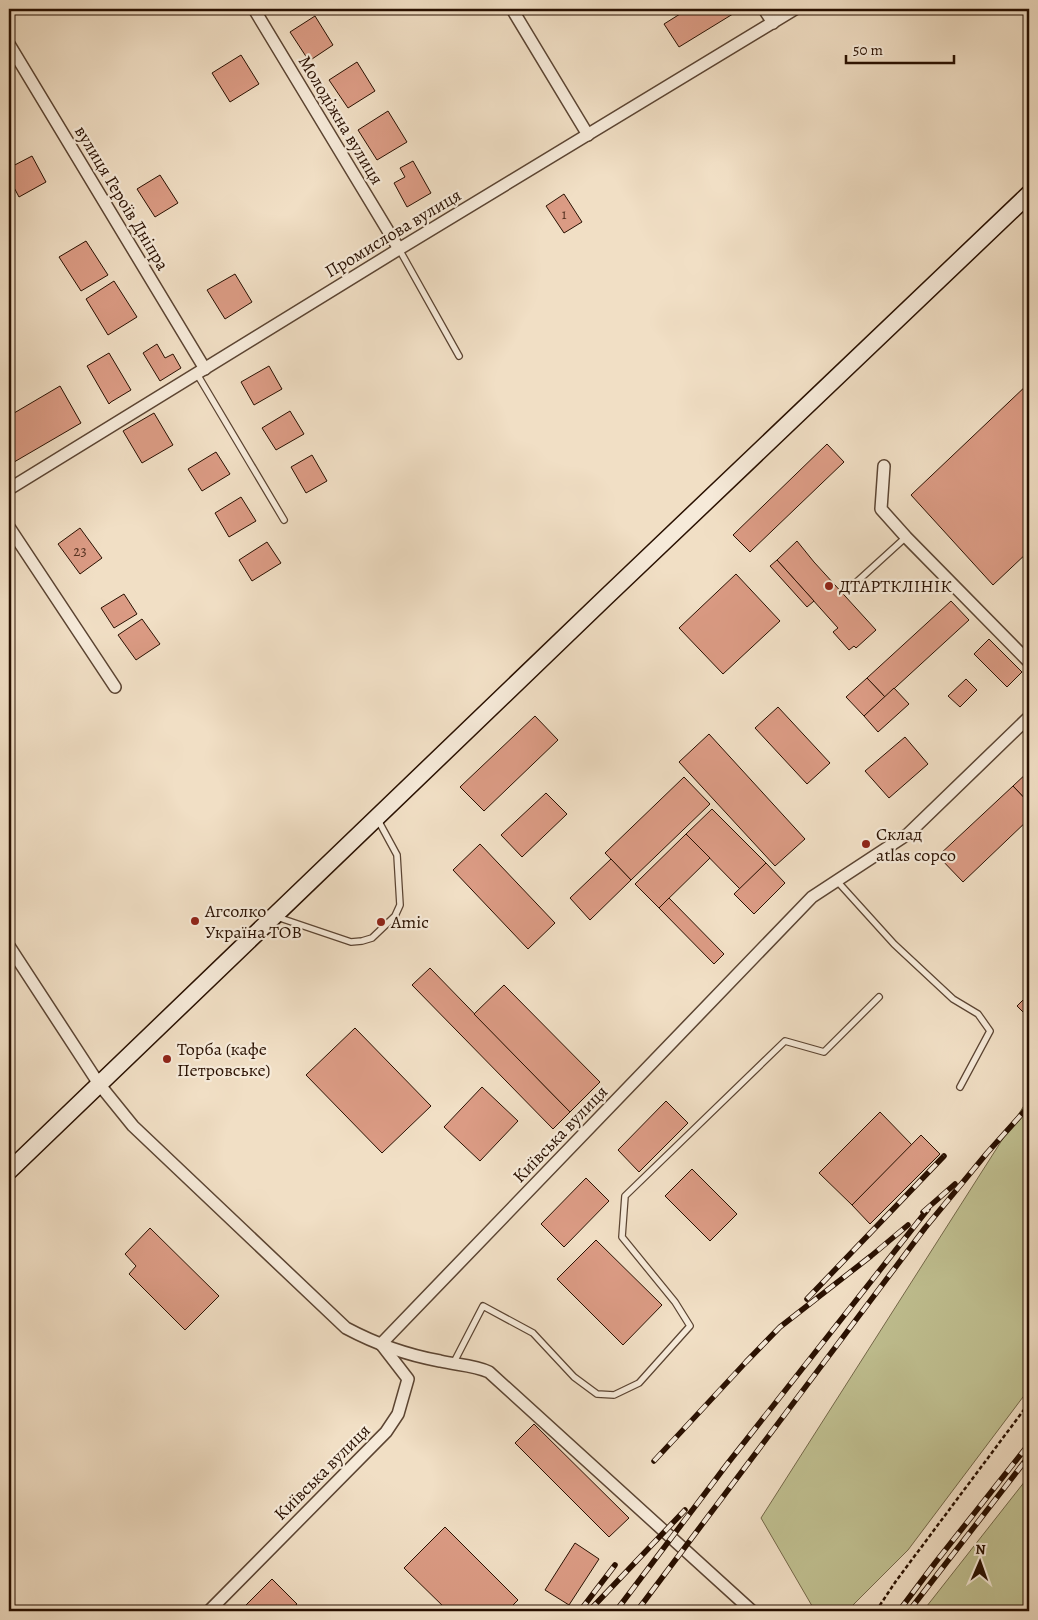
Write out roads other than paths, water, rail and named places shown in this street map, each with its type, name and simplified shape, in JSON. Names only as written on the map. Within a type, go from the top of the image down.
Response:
[{"type":"main road","points":[[9,1171],[604,599],[1029,194]]},
{"type":"street","name":"Молодіжна вулиця","points":[[254,9],[399,249]]},
{"type":"street","points":[[512,9],[588,135]]},
{"type":"street","points":[[764,9],[773,23]]},
{"type":"street","name":"Промислова вулиця","points":[[9,489],[399,249],[796,9]]},
{"type":"street","name":"вулиця Героїв Дніпра","points":[[9,44],[201,372]]},
{"type":"street","points":[[884,466],[881,509],[1029,662]]},
{"type":"street","points":[[9,527],[115,687]]},
{"type":"street","name":"Київська вулиця","points":[[209,1611],[386,1432],[398,1414],[408,1379],[381,1344],[812,897],[908,834],[1029,716]]},
{"type":"street","points":[[9,946],[99,1084],[134,1126],[346,1328],[381,1344],[412,1355],[472,1366],[489,1372],[752,1611]]},
{"type":"lane","points":[[399,249],[459,356]]},
{"type":"lane","points":[[201,372],[284,520]]},
{"type":"lane","points":[[850,588],[906,537]]},
{"type":"lane","points":[[275,916],[351,942],[372,938],[395,916],[400,905],[397,855],[377,818]]},
{"type":"lane","points":[[837,881],[894,944],[953,998],[978,1014],[990,1031],[960,1087]]},
{"type":"lane","points":[[453,1364],[483,1306],[533,1333],[574,1377],[597,1394],[614,1395],[639,1383],[690,1326],[675,1302],[622,1237],[625,1196],[785,1041],[824,1052],[879,997]]},
{"type":"railway","points":[[637,1611],[925,1228],[1029,1106]]},
{"type":"railway","points":[[807,1299],[944,1156]]},
{"type":"railway","points":[[923,1212],[955,1184]]},
{"type":"railway","points":[[616,1611],[728,1463],[928,1209]]},
{"type":"railway","points":[[654,1461],[780,1327],[908,1225]]},
{"type":"railway","points":[[899,1611],[1029,1444]]},
{"type":"railway","points":[[909,1611],[1029,1456]]},
{"type":"railway","points":[[589,1611],[685,1510]]},
{"type":"railway","points":[[580,1611],[615,1565]]},
{"type":"place","name":"ДТАРТКЛІНІК","points":[[829,586]]},
{"type":"place","name":"Склад atlas copco","points":[[866,844]]},
{"type":"place","name":"Агсолко Україна ТОВ","points":[[195,921]]},
{"type":"place","name":"Amic","points":[[381,922]]},
{"type":"place","name":"Торба (кафе Петровське)","points":[[167,1059]]}]
